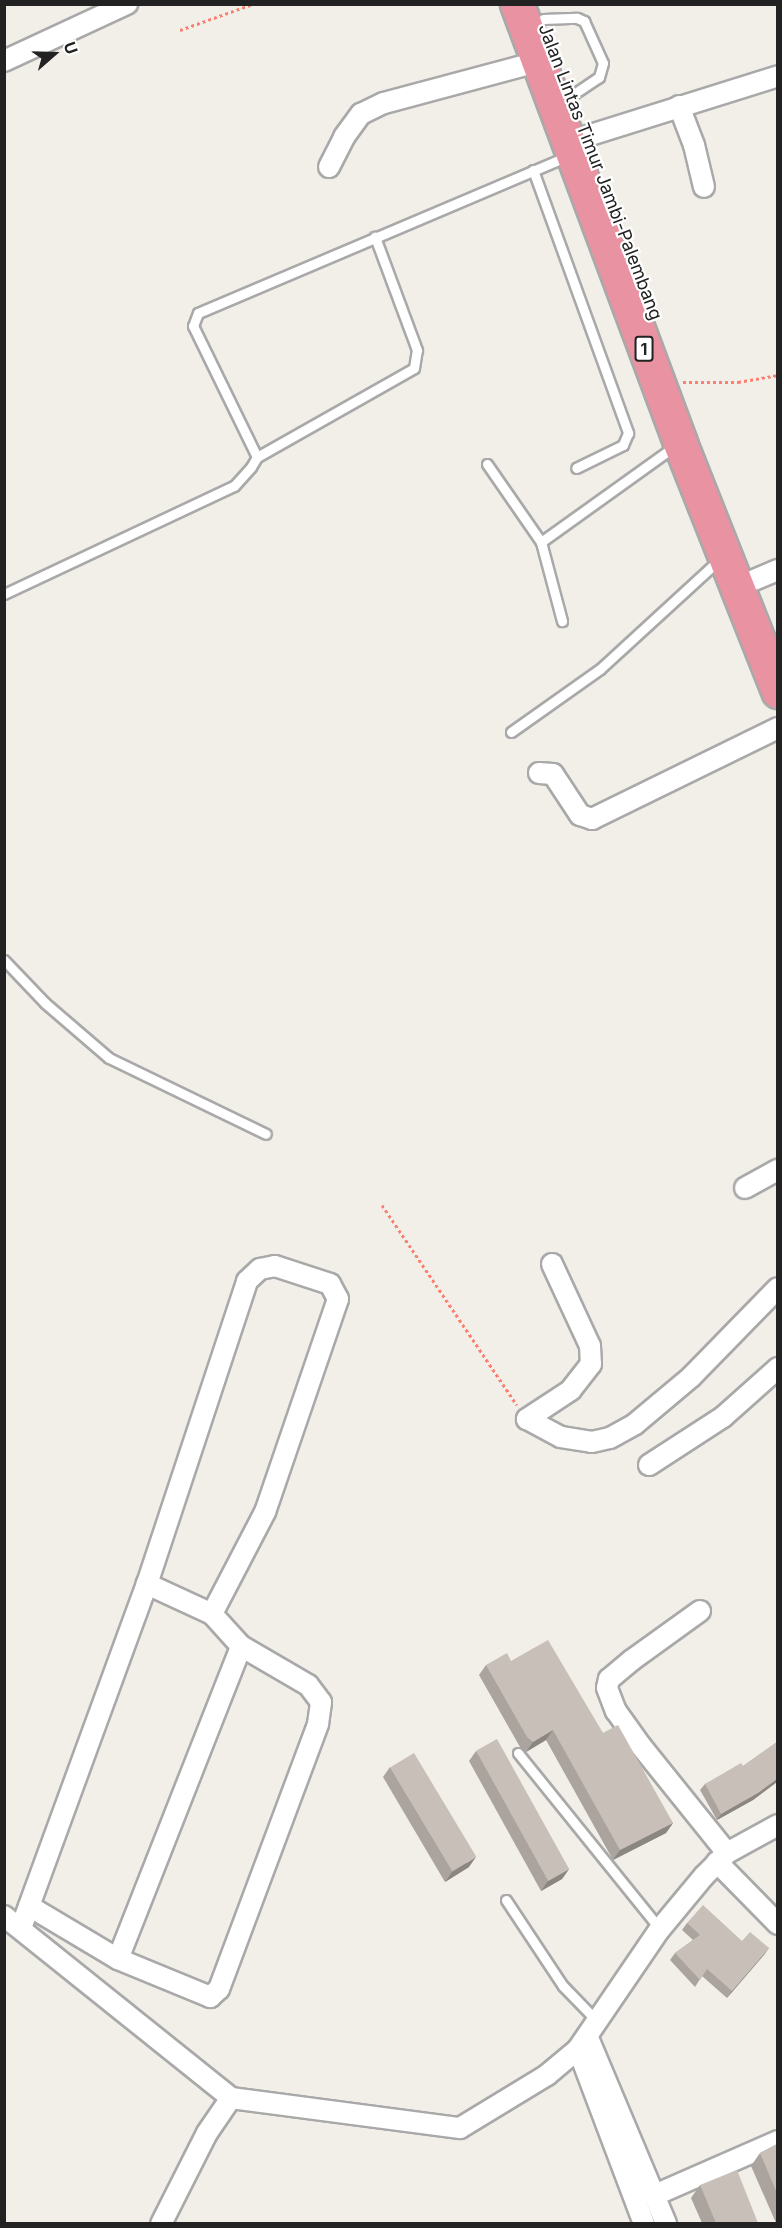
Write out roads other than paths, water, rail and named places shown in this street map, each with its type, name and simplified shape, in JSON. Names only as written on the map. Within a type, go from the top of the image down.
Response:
[{"type":"highway","name":"Jalan Lintas Timur Jambi-Palembang","points":[[532,9],[537,62],[576,144],[678,382],[766,575],[777,643]]},
{"type":"highway","name":"Jalan Lintas Timur Jambi-Palembang","points":[[532,9],[572,95],[576,144],[680,443],[726,554],[777,691]]},
{"type":"street","points":[[4,61],[128,4]]},
{"type":"street","points":[[329,167],[344,137],[361,114],[384,103],[537,62]]},
{"type":"street","points":[[576,144],[679,106],[777,76]]},
{"type":"street","points":[[679,106],[694,145],[704,187]]},
{"type":"street","points":[[539,773],[553,774],[580,815],[592,819],[777,728]]},
{"type":"street","points":[[745,1188],[777,1170]]},
{"type":"street","points":[[552,1264],[590,1346],[591,1364],[571,1390],[527,1419],[561,1437],[592,1442],[610,1438],[635,1424],[691,1377],[777,1288]]},
{"type":"street","points":[[21,1928],[147,1584],[247,1281],[260,1269],[275,1266],[330,1284],[338,1299],[265,1512],[212,1614]]},
{"type":"street","points":[[649,1465],[723,1417],[777,1368]]},
{"type":"street","points":[[29,1906],[118,1959],[198,1994],[210,1997],[219,1989],[318,1724],[321,1702],[308,1685],[241,1646],[212,1614],[147,1584]]},
{"type":"street","points":[[700,1611],[609,1679],[607,1688],[616,1711],[641,1746],[722,1858],[777,1924]]},
{"type":"street","points":[[118,1959],[241,1646]]},
{"type":"street","points":[[4,1916],[231,2098],[460,2128],[547,2075],[588,2037],[660,1929],[722,1858],[777,1825]]},
{"type":"street","points":[[588,2037],[666,2223]]},
{"type":"street","points":[[588,2037],[644,2223]]},
{"type":"street","points":[[161,2223],[207,2133],[231,2098]]},
{"type":"street","points":[[655,2195],[777,2141]]},
{"type":"street","points":[[733,2161],[741,2182]]},
{"type":"lane","points":[[257,457],[193,326],[194,318],[210,307],[533,170],[576,144]]},
{"type":"lane","points":[[533,170],[627,433],[623,445],[576,468]]},
{"type":"lane","points":[[4,594],[234,486],[257,457],[414,368],[417,350],[375,237]]},
{"type":"lane","points":[[541,542],[680,443]]},
{"type":"lane","points":[[487,464],[541,542],[562,621]]},
{"type":"lane","points":[[511,732],[600,669],[726,554]]},
{"type":"lane","points":[[5,960],[45,1004],[109,1058],[266,1134]]},
{"type":"lane","points":[[518,1753],[660,1929]]},
{"type":"lane","points":[[506,1900],[563,1986],[588,2037]]}]
